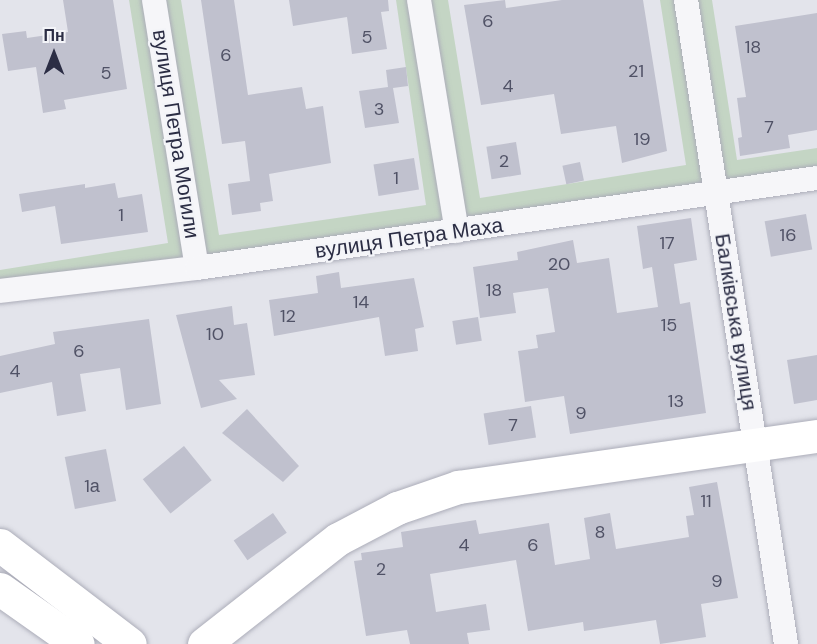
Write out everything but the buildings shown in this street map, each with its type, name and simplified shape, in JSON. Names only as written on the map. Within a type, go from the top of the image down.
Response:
[{"type":"street","name":"вулиця Петра Могили","points":[[154,0],[197,268]]},
{"type":"street","points":[[419,0],[457,231]]},
{"type":"street","name":"Балківська вулиця","points":[[686,0],[786,644]]},
{"type":"street","name":"вулиця Петра Маха","points":[[0,291],[197,268],[817,178]]},
{"type":"street","points":[[204,644],[338,539],[397,508],[458,487],[817,436]]},
{"type":"street","points":[[0,545],[130,644]]},
{"type":"street","points":[[0,589],[78,644]]},
{"type":"green space","points":[[129,0],[146,0],[188,261],[0,283],[0,270],[168,243]]},
{"type":"green space","points":[[162,0],[181,0],[219,235],[426,205],[396,0],[411,0],[447,224],[204,259]]},
{"type":"green space","points":[[428,0],[448,0],[480,198],[686,165],[660,0],[678,0],[707,187],[464,222]]},
{"type":"green space","points":[[694,0],[712,0],[737,160],[817,148],[817,169],[723,185]]}]
